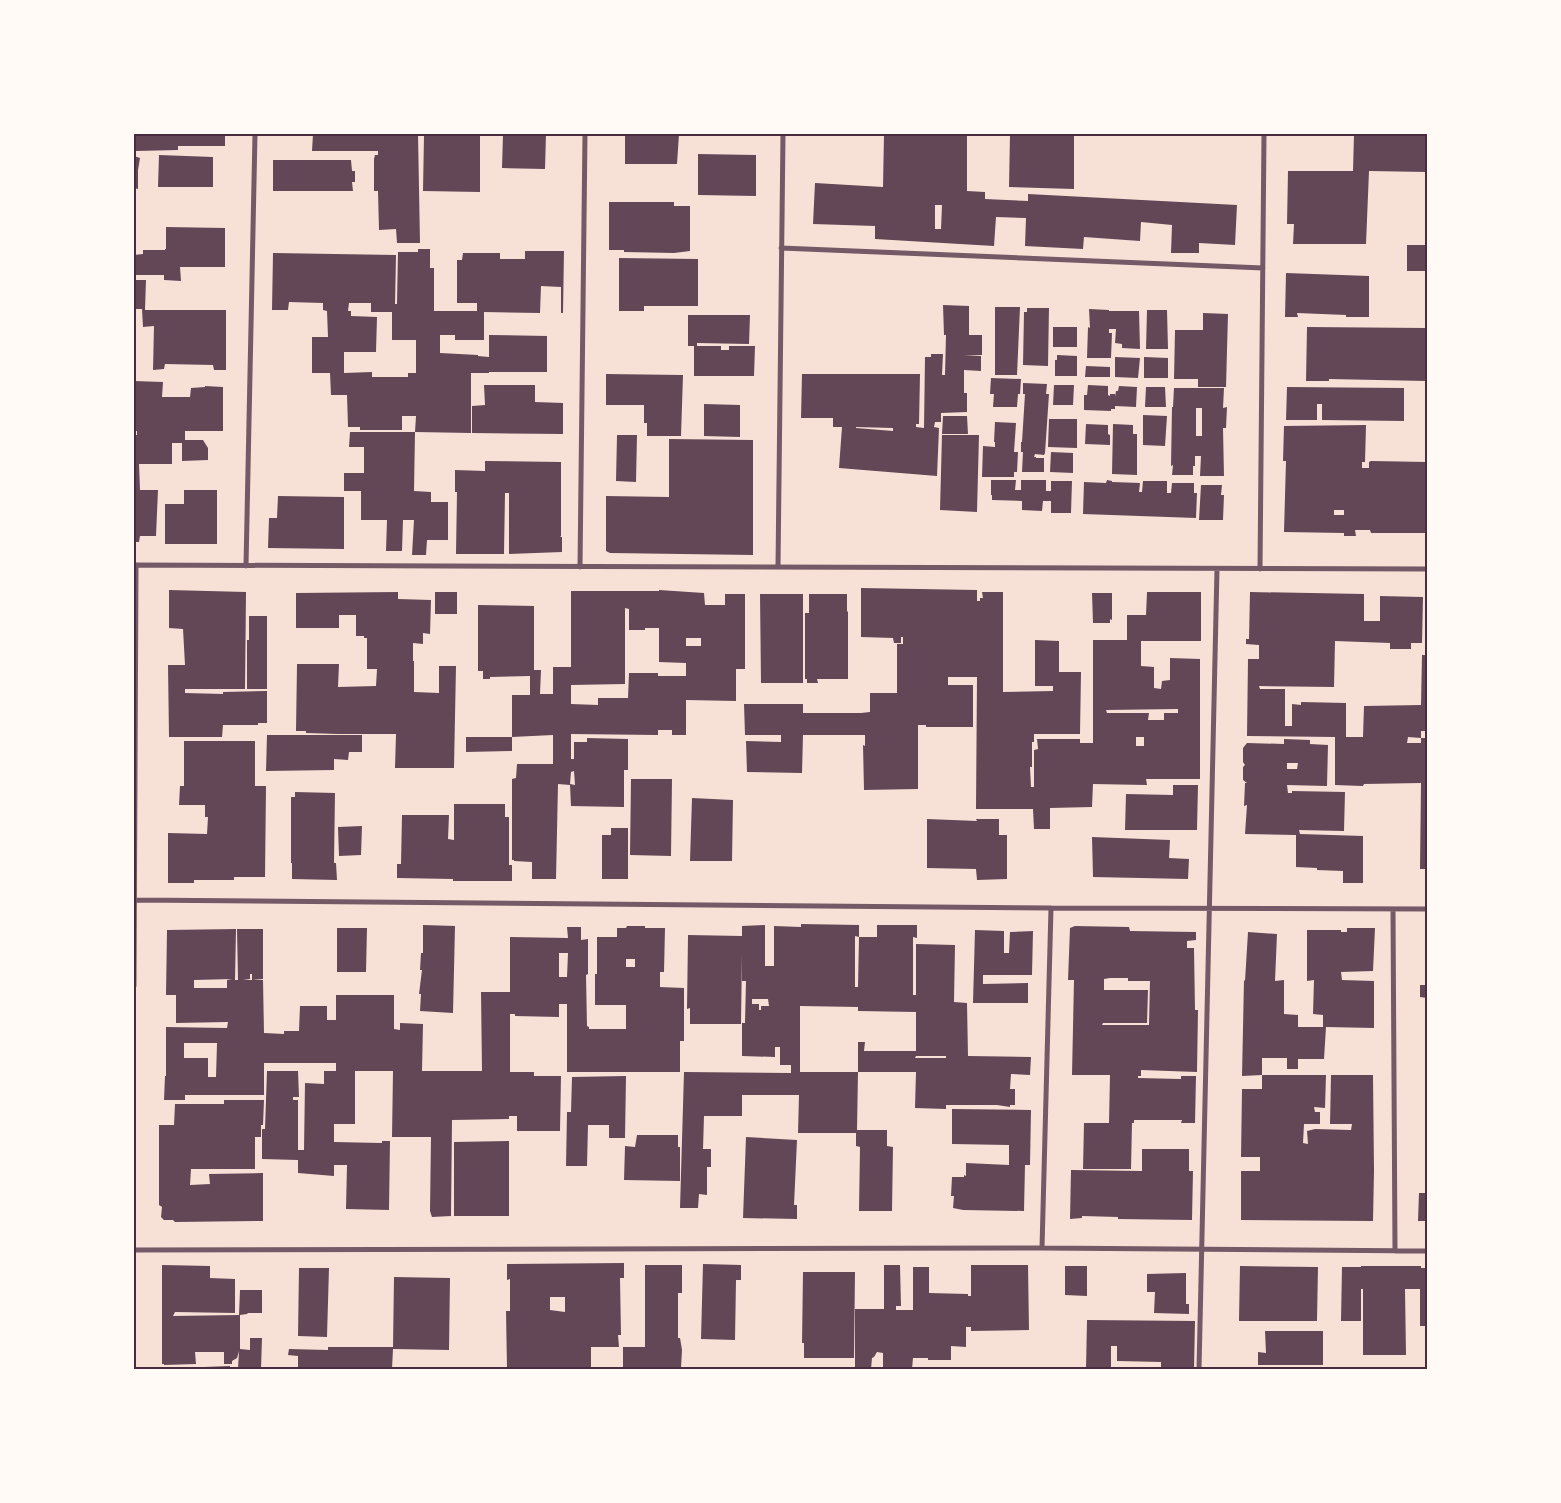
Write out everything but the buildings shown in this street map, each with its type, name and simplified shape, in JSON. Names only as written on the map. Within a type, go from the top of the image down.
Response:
[{"type":"street","points":[[246,566],[255,134]]},
{"type":"street","points":[[580,567],[585,134]]},
{"type":"street","points":[[778,567],[783,134]]},
{"type":"street","points":[[1260,569],[1264,134]]},
{"type":"street","points":[[781,248],[1262,268]]},
{"type":"street","points":[[134,986],[135,565],[1427,569]]},
{"type":"street","points":[[1199,1369],[1217,569]]},
{"type":"street","points":[[135,900],[1051,908],[1427,909]]},
{"type":"street","points":[[1042,1248],[1051,908]]},
{"type":"street","points":[[1393,909],[1395,1251]]},
{"type":"street","points":[[134,1250],[1042,1248],[1427,1251]]}]
